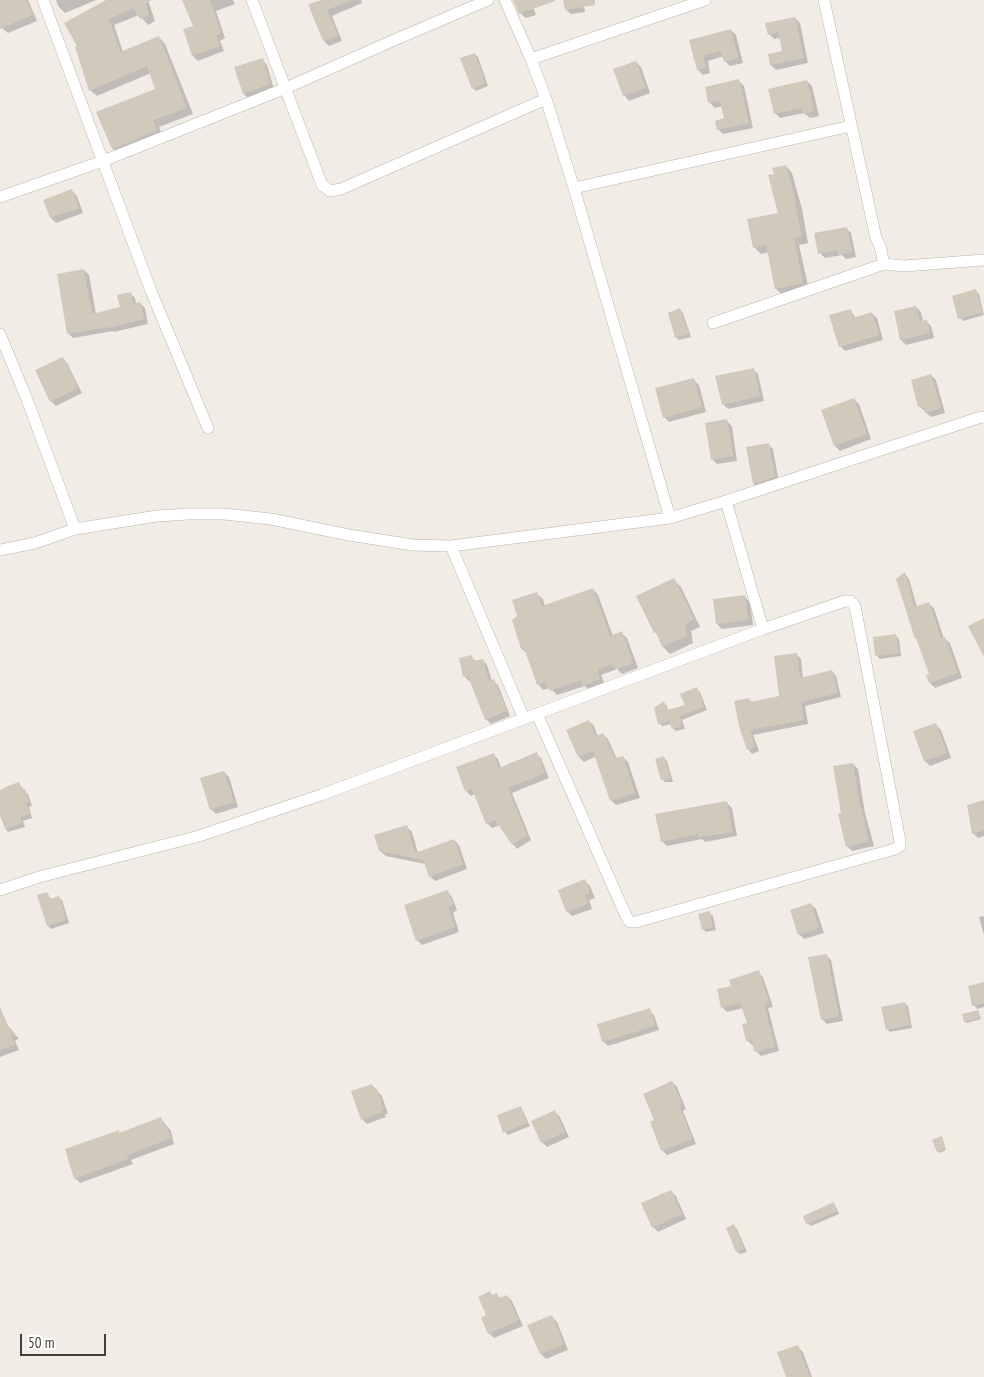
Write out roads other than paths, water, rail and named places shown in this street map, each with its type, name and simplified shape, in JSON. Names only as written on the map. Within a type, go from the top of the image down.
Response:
[{"type":"street","points":[[43,0],[151,291],[208,428]]},
{"type":"street","points":[[252,0],[322,185],[330,191],[342,188],[546,100]]},
{"type":"street","points":[[0,197],[103,161],[286,88],[392,40],[488,0]]},
{"type":"street","points":[[505,0],[531,59],[546,100],[574,188],[670,518]]},
{"type":"street","points":[[531,59],[705,0]]},
{"type":"street","points":[[824,0],[876,238],[884,264]]},
{"type":"street","points":[[574,188],[851,126]]},
{"type":"street","points":[[713,324],[884,264],[904,266],[984,260]]},
{"type":"street","points":[[0,334],[28,402],[75,529]]},
{"type":"street","points":[[0,550],[35,543],[75,529],[157,516],[188,514],[224,514],[271,518],[349,535],[413,545],[451,546],[670,518],[726,502],[984,417]]},
{"type":"street","points":[[726,502],[762,629]]},
{"type":"street","points":[[451,546],[524,719]]},
{"type":"street","points":[[0,890],[39,876],[199,836],[321,795],[762,629],[845,601],[850,601],[855,606],[900,846],[895,850],[636,922],[630,922],[537,714]]}]
